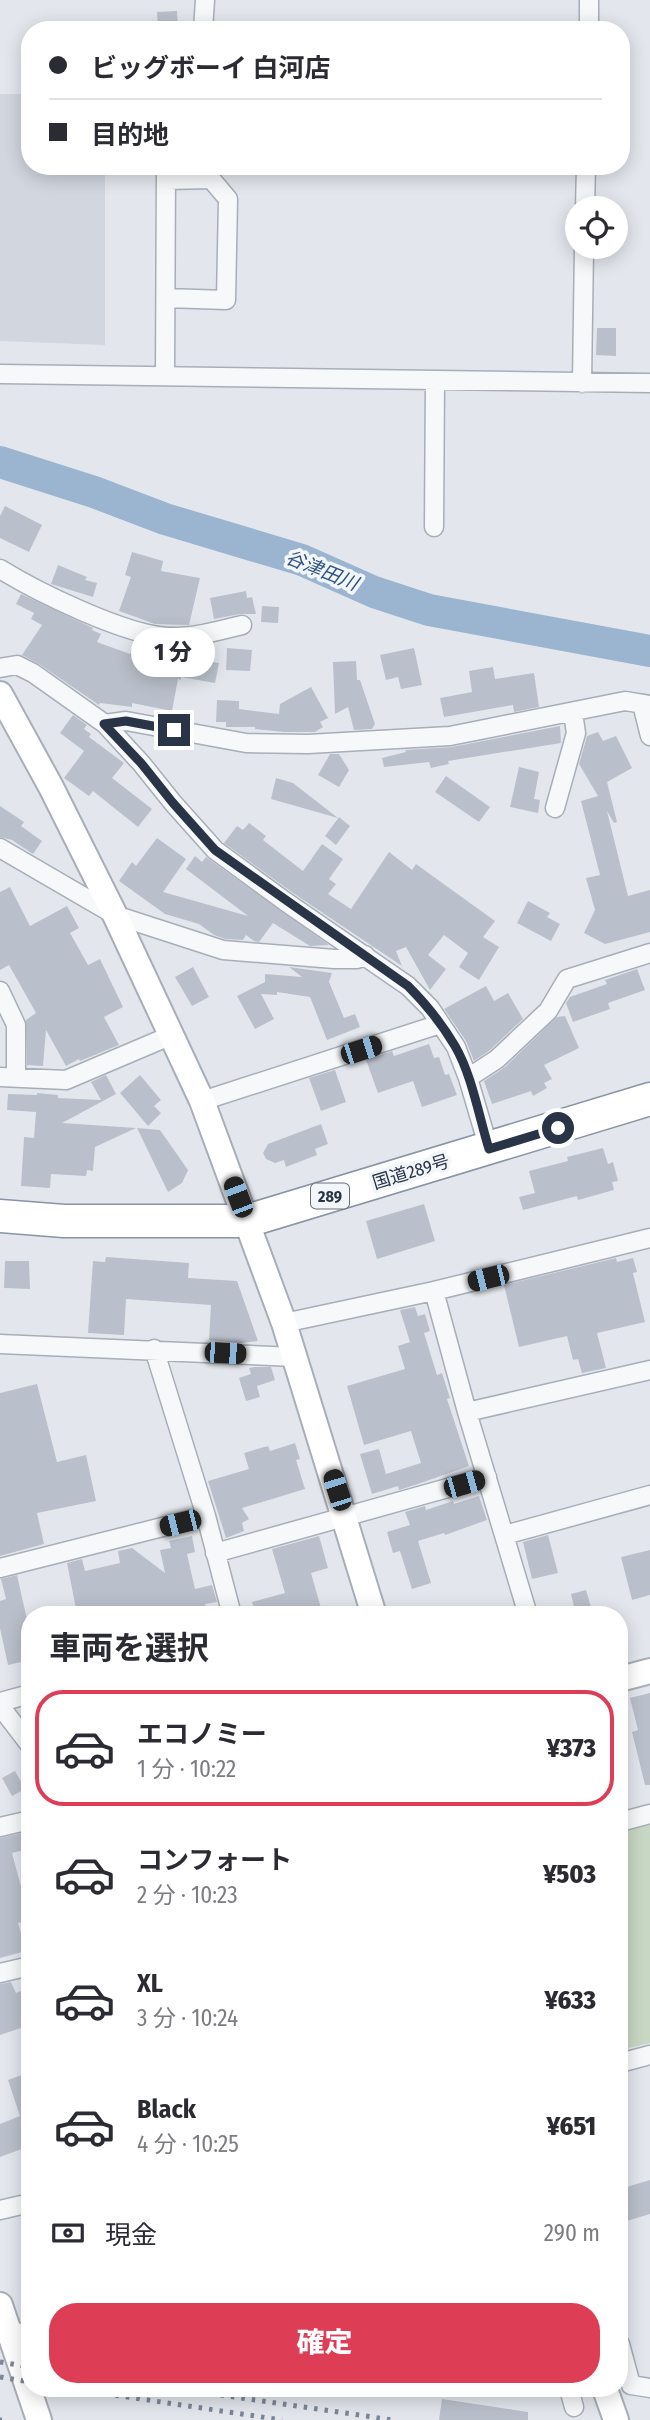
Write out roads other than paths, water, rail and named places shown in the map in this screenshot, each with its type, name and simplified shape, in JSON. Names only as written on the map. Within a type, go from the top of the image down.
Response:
[{"type":"highway","name":"国道289号","points":[[0,1216],[64,1221],[247,1221],[650,1099]]},
{"type":"street","points":[[204,21],[205,0]]},
{"type":"street","points":[[589,0],[589,21]]},
{"type":"street","points":[[165,376],[166,175]]},
{"type":"street","points":[[166,298],[226,300],[228,199],[211,179],[181,175]]},
{"type":"street","points":[[585,196],[586,175]]},
{"type":"street","points":[[582,383],[584,259]]},
{"type":"street","points":[[0,374],[650,383]]},
{"type":"street","points":[[434,527],[435,380]]},
{"type":"street","points":[[0,569],[66,603],[151,634],[167,637],[193,636],[242,625]]},
{"type":"street","points":[[0,668],[17,665],[33,673],[104,724],[215,850],[408,986],[430,1008],[456,1047],[489,1149]]},
{"type":"street","points":[[0,694],[116,915],[202,1101],[284,1323],[371,1606]]},
{"type":"street","points":[[104,724],[126,721],[246,743],[308,744],[450,736],[625,701],[646,705],[650,736]]},
{"type":"street","points":[[555,808],[576,733],[573,713]]},
{"type":"street","points":[[0,848],[116,915],[223,950],[334,960],[357,959],[365,955]]},
{"type":"street","points":[[468,1078],[497,1059],[548,1011],[567,979],[650,953]]},
{"type":"street","points":[[0,992],[16,1025],[8,1077],[66,1080],[172,1035]]},
{"type":"street","points":[[202,1101],[440,1024]]},
{"type":"street","points":[[284,1323],[434,1291],[650,1238]]},
{"type":"street","points":[[434,1291],[525,1606]]},
{"type":"street","points":[[0,1344],[295,1357]]},
{"type":"street","points":[[154,1349],[206,1517],[230,1606]]},
{"type":"street","points":[[467,1412],[650,1370]]},
{"type":"street","points":[[215,1553],[487,1477]]},
{"type":"street","points":[[505,1535],[650,1495]]},
{"type":"street","points":[[0,1568],[206,1517]]},
{"type":"street","points":[[628,1677],[650,1671]]},
{"type":"street","points":[[21,1698],[0,1704],[21,1733]]},
{"type":"street","points":[[628,1820],[650,1814]]},
{"type":"street","points":[[0,1827],[21,1822]]},
{"type":"street","points":[[0,1973],[21,1968]]},
{"type":"street","points":[[628,2061],[650,2055]]},
{"type":"street","points":[[0,2210],[21,2205]]},
{"type":"street","points":[[0,2305],[21,2360]]},
{"type":"street","points":[[628,2374],[631,2385],[650,2388]]},
{"type":"street","points":[[32,2397],[39,2420]]},
{"type":"street","points":[[571,2397],[574,2407]]},
{"type":"street","points":[[608,2397],[616,2420]]},
{"type":"waterway","name":"谷津田川","points":[[0,462],[94,492],[165,519],[302,560],[374,592],[429,610],[650,651]]},
{"type":"railway","points":[[0,2362],[21,2366]]},
{"type":"railway","points":[[0,2377],[21,2380]]},
{"type":"railway","points":[[128,2397],[282,2420]]},
{"type":"railway","points":[[234,2397],[393,2420]]}]
